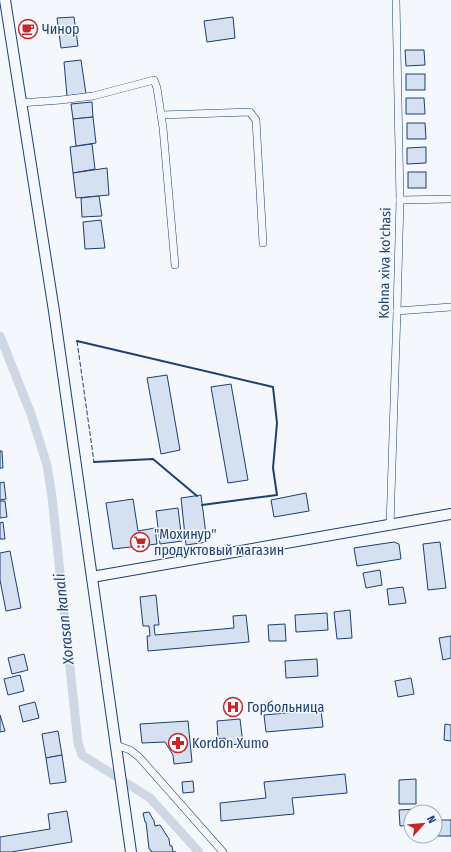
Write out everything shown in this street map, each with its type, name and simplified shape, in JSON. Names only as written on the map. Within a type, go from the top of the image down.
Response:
[{"type":"main road","points":[[5,0],[20,103],[54,311],[131,852]]},
{"type":"main road","points":[[92,577],[390,526],[451,514]]},
{"type":"street","name":"Kohna xiva ko'chasi","points":[[390,526],[400,200],[396,0]]},
{"type":"street","points":[[20,103],[93,96],[154,80],[157,88],[161,114],[175,265]]},
{"type":"street","points":[[161,114],[250,112],[256,120],[263,243]]},
{"type":"street","points":[[400,200],[451,200]]},
{"type":"street","points":[[397,311],[451,307]]},
{"type":"street","points":[[116,746],[130,750],[139,757],[223,852]]},
{"type":"building","points":[[74,17],[78,46],[61,48],[57,18]]},
{"type":"building","points":[[233,17],[235,38],[207,42],[204,21]]},
{"type":"building","points":[[405,50],[424,50],[425,65],[406,66]]},
{"type":"building","points":[[81,60],[86,94],[67,96],[64,62]]},
{"type":"building","points":[[406,74],[425,74],[425,90],[406,90]]},
{"type":"building","points":[[406,98],[424,98],[425,114],[406,114]]},
{"type":"building","points":[[92,102],[93,117],[73,119],[71,104]]},
{"type":"building","points":[[93,117],[96,143],[76,146],[73,119]]},
{"type":"building","points":[[407,123],[425,123],[426,139],[407,139]]},
{"type":"building","points":[[92,144],[95,169],[73,173],[70,147]]},
{"type":"building","points":[[426,147],[426,163],[407,164],[407,148]]},
{"type":"building","points":[[107,168],[109,195],[76,198],[73,173]]},
{"type":"building","points":[[408,172],[426,172],[426,188],[408,188]]},
{"type":"building","points":[[99,196],[102,216],[82,217],[81,198]]},
{"type":"building","points":[[101,220],[105,248],[85,249],[83,222]]},
{"type":"building","points":[[167,375],[180,450],[161,454],[147,378]]},
{"type":"building","points":[[231,384],[248,480],[228,483],[211,387]]},
{"type":"building","points":[[0,451],[2,451],[3,468],[0,468]]},
{"type":"building","points":[[4,482],[6,499],[0,500],[0,483]]},
{"type":"building","points":[[306,493],[309,511],[274,517],[271,500]]},
{"type":"building","points":[[201,495],[207,542],[186,545],[181,498]]},
{"type":"building","points":[[133,499],[138,531],[155,528],[157,544],[113,549],[106,503]]},
{"type":"building","points":[[0,501],[5,501],[7,517],[0,518]]},
{"type":"building","points":[[178,508],[182,541],[160,544],[156,511]]},
{"type":"building","points":[[3,522],[5,539],[0,539],[0,523]]},
{"type":"building","points":[[394,542],[399,544],[401,559],[357,566],[354,548]]},
{"type":"building","points":[[440,542],[446,588],[428,590],[423,544]]},
{"type":"building","points":[[10,551],[21,608],[6,611],[0,580],[0,553]]},
{"type":"building","points":[[380,570],[382,585],[366,588],[363,573]]},
{"type":"building","points":[[403,587],[406,603],[389,605],[387,589]]},
{"type":"building","points":[[156,595],[159,625],[154,625],[155,635],[234,628],[233,616],[246,615],[249,642],[148,651],[147,636],[150,636],[149,626],[143,626],[140,597]]},
{"type":"building","points":[[350,610],[352,638],[337,639],[334,612]]},
{"type":"building","points":[[327,613],[328,630],[296,632],[295,615]]},
{"type":"building","points":[[285,624],[286,641],[269,641],[268,625]]},
{"type":"building","points":[[451,636],[451,658],[443,660],[439,638]]},
{"type":"building","points":[[24,654],[28,670],[12,674],[8,658]]},
{"type":"building","points":[[317,659],[318,676],[286,678],[285,661]]},
{"type":"building","points":[[20,675],[24,691],[8,695],[4,679]]},
{"type":"building","points":[[411,678],[414,694],[398,697],[395,681]]},
{"type":"building","points":[[35,702],[39,718],[23,722],[19,706]]},
{"type":"building","points":[[321,710],[323,727],[266,732],[264,715]]},
{"type":"building","points":[[0,715],[5,731],[0,732]]},
{"type":"building","points":[[240,719],[243,744],[226,745],[225,738],[218,739],[217,721]]},
{"type":"building","name":"Kordon Xumo","points":[[188,721],[192,762],[174,764],[173,755],[165,742],[142,743],[140,724]]},
{"type":"building","points":[[445,724],[451,725],[451,741],[444,740]]},
{"type":"building","points":[[58,731],[62,755],[46,758],[42,734]]},
{"type":"building","points":[[62,755],[66,782],[50,784],[46,758]]},
{"type":"building","points":[[345,774],[347,793],[292,798],[294,814],[221,821],[220,803],[266,798],[264,782]]},
{"type":"building","points":[[416,779],[416,804],[399,804],[399,780]]},
{"type":"building","points":[[193,781],[194,792],[183,793],[182,782]]},
{"type":"building","points":[[399,810],[403,810],[403,826],[400,826]]},
{"type":"building","points":[[67,811],[72,842],[11,852],[0,852],[0,837],[50,829],[48,814]]},
{"type":"building","points":[[149,812],[155,826],[160,825],[169,839],[173,852],[151,852],[149,849],[146,822],[143,813]]},
{"type":"building","points":[[443,820],[451,820],[451,836],[443,836]]},
{"type":"waterway","name":"Xorasan kanali","points":[[0,336],[31,414],[47,465],[52,497],[78,743],[82,755],[150,798],[199,852]]},
{"type":"fence","points":[[77,341],[94,462]]},
{"type":"wall","points":[[77,341],[273,387],[277,423],[273,468],[277,495],[202,505]]},
{"type":"wall","points":[[94,462],[153,459],[197,496]]},
{"type":"place","name":"Чинор","points":[[28,29]]},
{"type":"place","name":"\"Мохинур\" продуктовый магазин","points":[[140,542]]},
{"type":"place","name":"Горбольница","points":[[233,707]]},
{"type":"place","name":"Kordon Xumo","points":[[178,743]]}]
